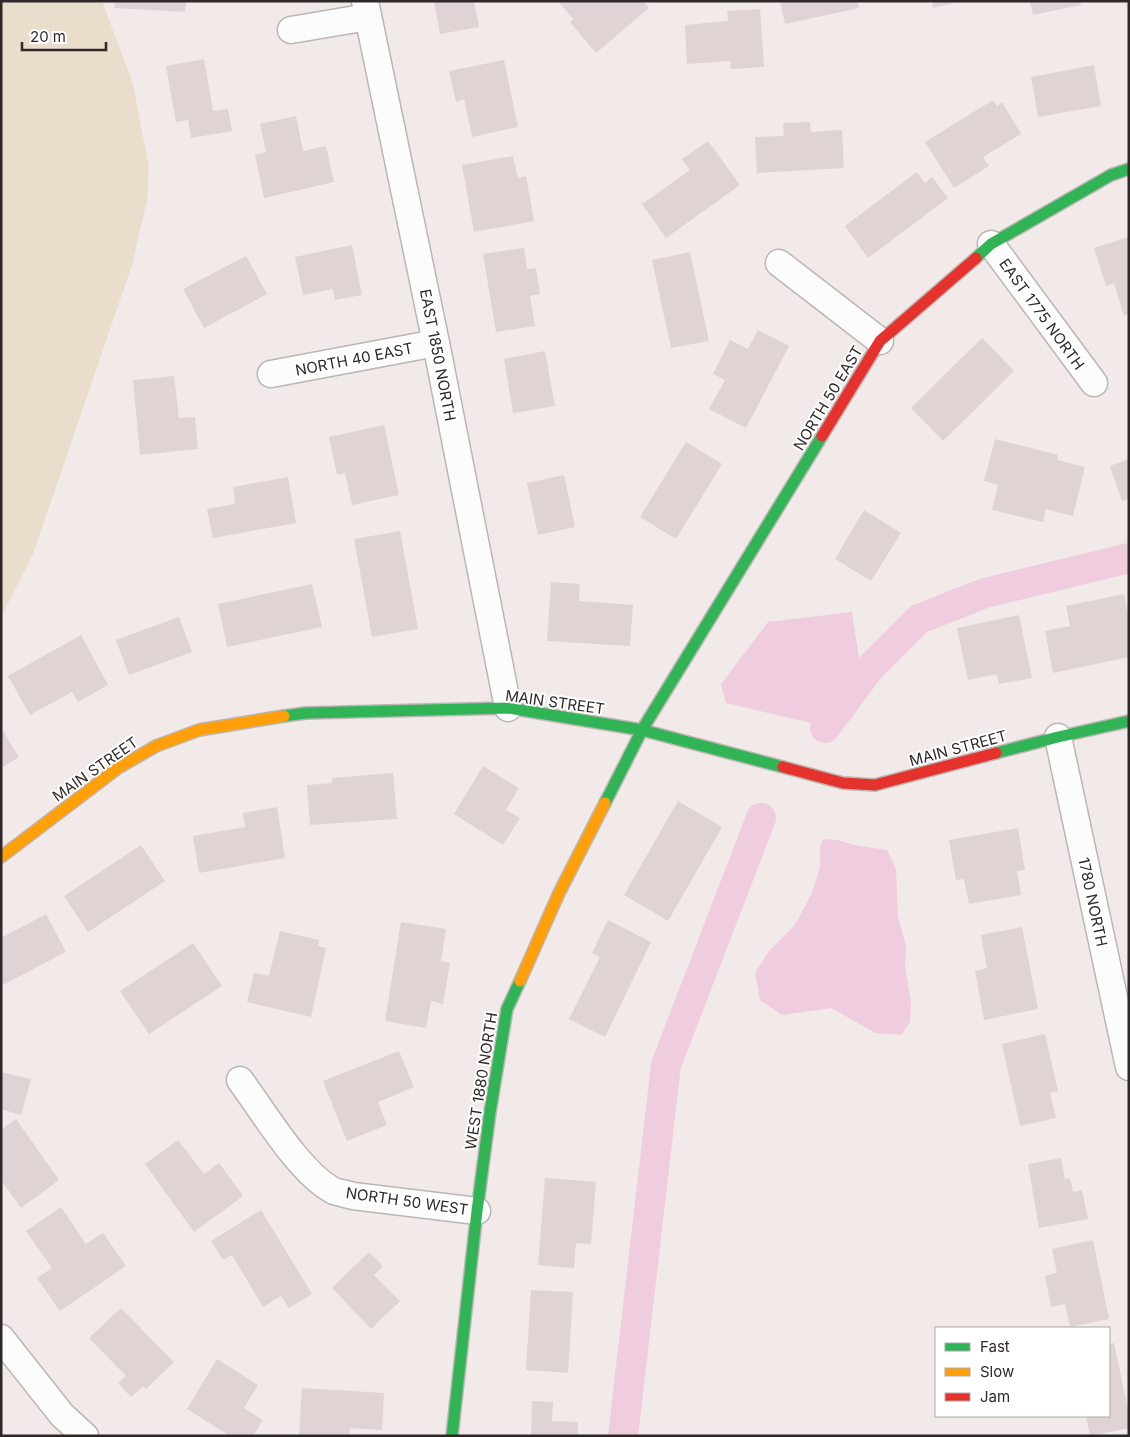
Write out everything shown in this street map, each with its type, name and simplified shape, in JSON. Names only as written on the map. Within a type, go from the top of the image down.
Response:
[{"type":"street","points":[[291,30],[366,9]]},
{"type":"street","name":"EAST 1850 NORTH","points":[[366,9],[436,343],[508,708]]},
{"type":"street","name":"NORTH 50 EAST","points":[[642,730],[880,341],[991,244],[1112,175],[1129,169]]},
{"type":"street","name":"EAST 1775 NORTH","points":[[991,244],[1094,383]]},
{"type":"street","points":[[779,262],[880,341]]},
{"type":"street","name":"NORTH 40 EAST","points":[[271,374],[436,343]]},
{"type":"street","name":"MAIN STREET","points":[[1,857],[118,768],[156,746],[199,730],[306,713],[508,708],[642,730],[843,783],[875,785],[1058,737],[1129,722]]},
{"type":"street","name":"WEST 1880 NORTH","points":[[452,1436],[477,1211],[490,1112],[507,1009],[559,893],[642,730]]},
{"type":"street","name":"1780 NORTH","points":[[1058,737],[1129,1066]]},
{"type":"street","name":"NORTH 50 WEST","points":[[240,1080],[292,1152],[314,1176],[334,1191],[353,1196],[477,1211]]},
{"type":"street","points":[[1,1338],[62,1415],[85,1436]]},
{"type":"shaded area","points":[[1,1],[102,1],[133,84],[149,168],[147,200],[132,265],[33,554],[1,617]]},
{"type":"shaded area","points":[[852,612],[859,659],[811,723],[726,703],[721,684],[768,622]]},
{"type":"shaded area","points":[[823,839],[838,840],[854,845],[887,850],[896,869],[898,916],[906,947],[905,964],[911,1004],[910,1022],[901,1035],[876,1033],[831,1008],[782,1015],[760,1000],[755,973],[769,951],[795,925],[812,893],[820,867],[820,846]]},
{"type":"building","points":[[115,1],[186,1],[185,12],[114,8]]},
{"type":"building","points":[[434,1],[474,1],[479,27],[440,34]]},
{"type":"building","points":[[558,1],[643,1],[649,8],[596,53],[570,22],[573,19]]},
{"type":"building","points":[[780,1],[857,1],[859,8],[785,24]]},
{"type":"building","points":[[932,1],[958,1],[958,2],[933,8]]},
{"type":"building","points":[[1030,1],[1080,1],[1081,5],[1033,15]]},
{"type":"building","points":[[760,9],[764,67],[731,69],[730,61],[687,64],[685,25],[728,21],[727,11]]},
{"type":"building","points":[[204,59],[213,111],[228,109],[232,131],[191,138],[188,120],[176,122],[166,66]]},
{"type":"building","points":[[504,60],[518,127],[472,137],[464,99],[456,102],[449,71]]},
{"type":"building","points":[[1094,65],[1101,106],[1038,117],[1031,77]]},
{"type":"building","points":[[993,100],[997,106],[1002,102],[1021,134],[983,157],[989,166],[954,188],[925,142]]},
{"type":"building","points":[[296,116],[303,151],[326,146],[334,182],[264,198],[255,155],[266,152],[260,124]]},
{"type":"building","points":[[810,122],[811,132],[842,130],[844,168],[757,173],[755,137],[784,136],[783,123]]},
{"type":"building","points":[[708,141],[740,185],[666,238],[642,204],[690,170],[682,159]]},
{"type":"building","points":[[513,156],[518,178],[526,176],[534,221],[474,232],[462,165]]},
{"type":"building","points":[[917,172],[925,183],[932,177],[948,198],[868,258],[845,226]]},
{"type":"building","points":[[1129,237],[1129,314],[1124,316],[1114,283],[1106,286],[1094,248]]},
{"type":"building","points":[[352,245],[362,295],[335,300],[333,289],[303,295],[295,257]]},
{"type":"building","points":[[524,248],[527,269],[536,268],[540,294],[530,296],[535,326],[496,332],[483,254]]},
{"type":"building","points":[[690,252],[709,341],[671,348],[652,260]]},
{"type":"building","points":[[246,256],[267,294],[204,328],[183,289]]},
{"type":"building","points":[[758,330],[789,346],[746,428],[709,409],[725,380],[713,374],[730,340],[748,349]]},
{"type":"building","points":[[982,338],[1014,371],[943,441],[911,408]]},
{"type":"building","points":[[545,351],[555,406],[513,413],[504,359]]},
{"type":"building","points":[[174,376],[179,418],[195,417],[198,449],[140,455],[133,380]]},
{"type":"building","points":[[384,425],[399,495],[352,505],[345,473],[337,475],[329,437]]},
{"type":"building","points":[[995,439],[1058,455],[1057,460],[1085,467],[1073,516],[1046,509],[1043,522],[992,510],[998,485],[984,481]]},
{"type":"building","points":[[686,442],[722,464],[676,539],[640,517]]},
{"type":"building","points":[[1129,459],[1129,498],[1122,501],[1110,466]]},
{"type":"building","points":[[564,475],[575,527],[538,535],[527,483]]},
{"type":"building","points":[[288,477],[296,523],[213,538],[207,509],[235,504],[233,487]]},
{"type":"building","points":[[864,510],[901,533],[871,581],[835,559]]},
{"type":"building","points":[[400,531],[418,629],[372,637],[354,539]]},
{"type":"building","points":[[551,582],[580,584],[579,601],[633,605],[630,646],[547,641]]},
{"type":"building","points":[[312,584],[322,627],[227,647],[218,604]]},
{"type":"building","points":[[1124,594],[1129,620],[1129,657],[1053,673],[1045,631],[1070,626],[1066,606]]},
{"type":"building","points":[[1019,615],[1032,678],[999,684],[997,674],[968,680],[957,628]]},
{"type":"building","points":[[179,617],[192,652],[129,675],[116,640]]},
{"type":"building","points":[[81,635],[108,685],[78,702],[72,692],[30,715],[8,676]]},
{"type":"building","points":[[1,728],[19,757],[1,768]]},
{"type":"building","points":[[483,766],[519,788],[506,810],[520,818],[503,845],[454,814]]},
{"type":"building","points":[[393,773],[397,819],[310,825],[307,785],[332,783],[332,778]]},
{"type":"building","points":[[678,801],[722,827],[668,921],[624,895]]},
{"type":"building","points":[[277,807],[285,858],[199,873],[193,836],[245,827],[243,813]]},
{"type":"building","points":[[1018,828],[1025,870],[1017,871],[1021,895],[969,904],[964,879],[956,880],[949,840]]},
{"type":"building","points":[[141,845],[165,881],[88,932],[64,896]]},
{"type":"building","points":[[46,914],[66,952],[1,986],[1,938]]},
{"type":"building","points":[[608,920],[651,942],[605,1037],[569,1019],[600,957],[592,953]]},
{"type":"building","points":[[401,922],[446,929],[441,961],[450,963],[443,1004],[431,1001],[426,1028],[385,1021]]},
{"type":"building","points":[[1022,927],[1038,1009],[984,1020],[975,971],[987,968],[981,935]]},
{"type":"building","points":[[280,931],[319,940],[318,946],[326,948],[311,1017],[247,1002],[254,973],[269,976]]},
{"type":"building","points":[[193,943],[222,986],[149,1034],[120,991]]},
{"type":"building","points":[[1045,1034],[1058,1091],[1050,1093],[1056,1118],[1020,1126],[1002,1044]]},
{"type":"building","points":[[399,1051],[414,1087],[378,1102],[387,1125],[347,1141],[323,1081]]},
{"type":"building","points":[[1,1072],[31,1079],[21,1115],[1,1109]]},
{"type":"building","points":[[16,1119],[59,1180],[21,1208],[1,1180],[1,1130]]},
{"type":"building","points":[[178,1140],[204,1174],[219,1163],[243,1196],[194,1232],[145,1164]]},
{"type":"building","points":[[1061,1158],[1065,1179],[1070,1178],[1073,1192],[1082,1190],[1088,1219],[1039,1228],[1028,1164]]},
{"type":"building","points":[[545,1178],[596,1182],[591,1244],[576,1243],[574,1268],[538,1265]]},
{"type":"building","points":[[61,1207],[86,1244],[103,1233],[126,1266],[60,1311],[37,1278],[52,1268],[26,1231]]},
{"type":"building","points":[[261,1210],[312,1294],[289,1308],[281,1296],[263,1307],[232,1255],[223,1260],[211,1241]]},
{"type":"building","points":[[1093,1240],[1109,1319],[1070,1327],[1065,1304],[1051,1307],[1045,1276],[1057,1273],[1052,1249]]},
{"type":"building","points":[[369,1252],[383,1266],[374,1275],[400,1301],[371,1329],[332,1288]]},
{"type":"building","points":[[531,1290],[573,1292],[568,1373],[526,1370]]},
{"type":"building","points":[[121,1308],[174,1362],[146,1389],[143,1386],[131,1397],[118,1383],[126,1376],[89,1338]]},
{"type":"building","points":[[1114,1343],[1129,1414],[1129,1428],[1090,1436],[1086,1417],[1110,1417],[1110,1344]]},
{"type":"building","points":[[217,1359],[258,1385],[244,1408],[263,1420],[253,1436],[230,1436],[187,1409]]},
{"type":"building","points":[[302,1388],[384,1393],[382,1430],[350,1428],[349,1436],[299,1436]]},
{"type":"building","points":[[532,1401],[553,1402],[552,1421],[578,1422],[578,1436],[531,1436]]},
{"type":"waterway","points":[[825,728],[869,669],[919,619],[985,593],[1129,558]]},
{"type":"waterway","points":[[623,1436],[666,1065],[761,818]]},
{"type":"traffic: fast","points":[[976,258],[991,244],[1111,175],[1129,169]]},
{"type":"traffic: fast","points":[[605,803],[642,730],[822,436]]},
{"type":"traffic: fast","points":[[284,716],[306,713],[508,708],[642,730],[783,767]]},
{"type":"traffic: fast","points":[[996,753],[1129,721]]},
{"type":"traffic: fast","points":[[452,1436],[490,1112],[507,1009],[520,981]]},
{"type":"traffic: slow","points":[[1,857],[118,768],[156,746],[199,730],[284,716]]},
{"type":"traffic: slow","points":[[520,981],[559,893],[605,803]]},
{"type":"traffic: jam","points":[[822,436],[880,341],[976,258]]},
{"type":"traffic: jam","points":[[783,767],[843,783],[875,785],[996,753]]}]
